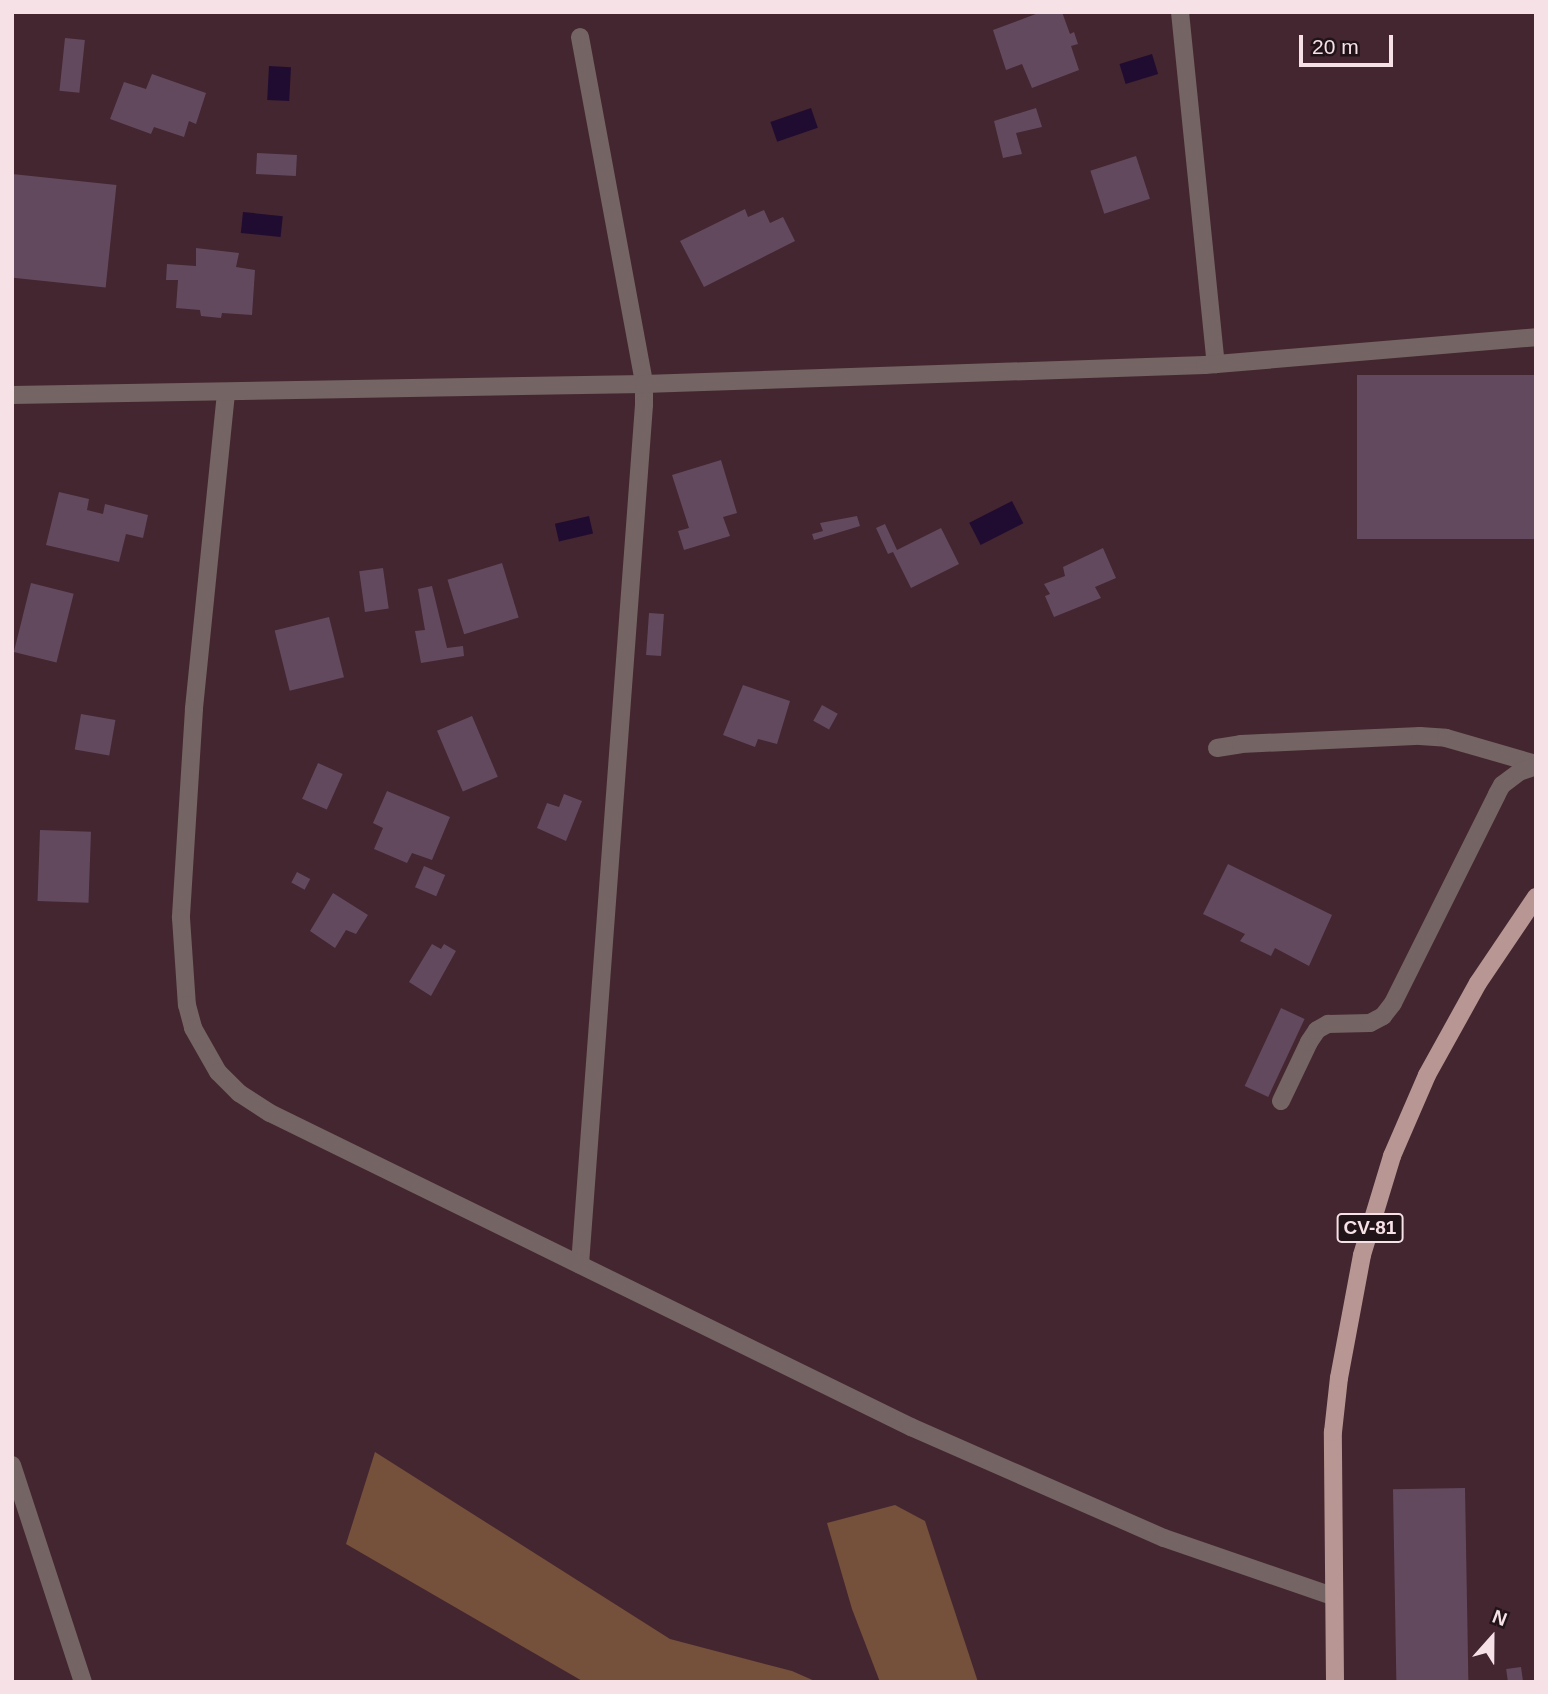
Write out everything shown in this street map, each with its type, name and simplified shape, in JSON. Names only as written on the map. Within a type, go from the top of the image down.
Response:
[{"type":"main road","name":"CV-81","points":[[1335,1682],[1331,1477],[1339,1378],[1351,1307],[1376,1202],[1407,1120],[1450,1031],[1478,983],[1536,897]]},
{"type":"lane","points":[[1180,12],[1216,364]]},
{"type":"lane","points":[[580,37],[644,384],[580,1265]]},
{"type":"lane","points":[[12,395],[644,384],[1216,364],[1536,337]]},
{"type":"lane","points":[[226,393],[194,709],[181,918],[187,1005],[193,1028],[218,1072],[239,1093],[270,1113],[911,1427],[1126,1522],[1254,1572],[1332,1596]]},
{"type":"lane","points":[[1217,748],[1241,744],[1420,736],[1446,738],[1536,765]]},
{"type":"lane","points":[[1281,1101],[1317,1030],[1328,1024],[1370,1023],[1383,1016],[1393,1003],[1497,794],[1519,772],[1536,765]]},
{"type":"lane","points":[[12,1465],[83,1682]]},
{"type":"shaded area","points":[[1152,54],[1158,74],[1126,84],[1119,64]]},
{"type":"shaded area","points":[[269,66],[291,67],[289,101],[267,100]]},
{"type":"shaded area","points":[[811,108],[818,128],[777,142],[770,122]]},
{"type":"shaded area","points":[[243,212],[283,216],[281,237],[241,233]]},
{"type":"shaded area","points":[[1012,501],[1023,523],[981,545],[969,523]]},
{"type":"shaded area","points":[[589,516],[593,534],[559,541],[555,524]]},
{"type":"shaded area","points":[[375,1452],[670,1639],[792,1671],[817,1682],[584,1682],[346,1544]]},
{"type":"shaded area","points":[[895,1505],[925,1521],[978,1682],[880,1682],[852,1609],[827,1523]]},
{"type":"building","points":[[1041,12],[1062,12],[1070,34],[1074,32],[1078,44],[1071,46],[1079,70],[1032,88],[1022,64],[1006,70],[993,30]]},
{"type":"building","points":[[65,38],[85,40],[79,93],[59,91]]},
{"type":"building","points":[[152,74],[206,93],[196,124],[189,121],[184,137],[154,127],[151,134],[110,119],[124,82],[146,89]]},
{"type":"building","points":[[1036,108],[1042,127],[1016,133],[1022,154],[1003,158],[994,121]]},
{"type":"building","points":[[257,153],[297,155],[296,176],[256,174]]},
{"type":"building","points":[[1136,156],[1150,199],[1104,214],[1090,171]]},
{"type":"building","points":[[12,174],[116,185],[106,287],[12,278]]},
{"type":"building","points":[[745,209],[748,217],[764,210],[770,223],[783,217],[795,241],[704,287],[680,241]]},
{"type":"building","points":[[196,248],[239,253],[236,267],[255,270],[252,315],[222,313],[221,318],[201,316],[200,310],[176,308],[178,280],[166,280],[167,264],[196,266]]},
{"type":"building","points":[[1357,375],[1536,375],[1536,539],[1357,539]]},
{"type":"building","points":[[721,460],[737,513],[723,517],[730,536],[684,550],[678,531],[689,528],[672,475]]},
{"type":"building","points":[[59,492],[89,499],[87,510],[103,514],[105,504],[148,515],[143,538],[126,534],[119,562],[46,545]]},
{"type":"building","points":[[857,516],[860,526],[814,540],[812,534],[823,531],[820,523]]},
{"type":"building","points":[[885,524],[897,550],[941,528],[959,564],[911,588],[893,552],[888,554],[876,528]]},
{"type":"building","points":[[1103,548],[1116,578],[1095,587],[1101,598],[1054,617],[1045,596],[1050,594],[1044,584],[1065,576],[1063,567]]},
{"type":"building","points":[[502,563],[519,618],[464,634],[447,580]]},
{"type":"building","points":[[383,568],[389,609],[365,612],[359,571]]},
{"type":"building","points":[[31,583],[74,594],[57,663],[14,652]]},
{"type":"building","points":[[432,586],[447,648],[463,646],[464,656],[421,663],[415,631],[425,630],[418,589]]},
{"type":"building","points":[[649,613],[664,614],[661,656],[646,655]]},
{"type":"building","points":[[329,617],[344,677],[290,691],[275,631]]},
{"type":"building","points":[[743,685],[790,701],[777,744],[758,739],[755,747],[723,735]]},
{"type":"building","points":[[822,705],[838,714],[829,729],[813,721]]},
{"type":"building","points":[[81,714],[115,720],[109,756],[75,749]]},
{"type":"building","points":[[472,716],[498,777],[463,792],[437,731]]},
{"type":"building","points":[[318,763],[343,774],[327,810],[302,799]]},
{"type":"building","points":[[387,791],[450,817],[432,860],[412,853],[407,863],[374,849],[383,828],[373,823]]},
{"type":"building","points":[[564,794],[582,801],[566,841],[537,828],[547,803],[559,807]]},
{"type":"building","points":[[40,830],[91,832],[88,903],[38,901]]},
{"type":"building","points":[[1228,864],[1332,915],[1309,966],[1275,948],[1271,956],[1240,941],[1245,934],[1203,914]]},
{"type":"building","points":[[424,866],[445,875],[436,896],[415,887]]},
{"type":"building","points":[[297,872],[310,879],[305,890],[291,883]]},
{"type":"building","points":[[333,893],[368,915],[356,934],[346,930],[335,948],[310,931]]},
{"type":"building","points":[[432,944],[441,949],[444,944],[456,951],[431,996],[409,982]]},
{"type":"building","points":[[1281,1008],[1305,1019],[1268,1097],[1245,1086]]},
{"type":"building","points":[[1465,1488],[1468,1682],[1396,1682],[1393,1489]]},
{"type":"building","points":[[1521,1667],[1523,1682],[1508,1682],[1506,1669]]}]
